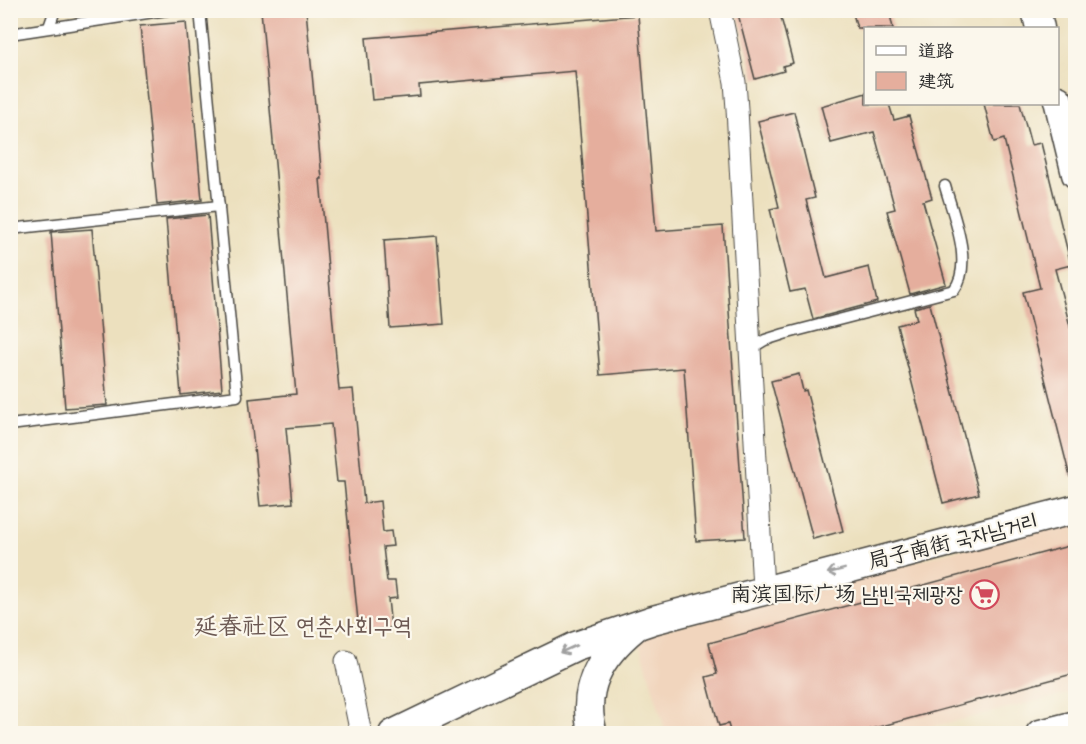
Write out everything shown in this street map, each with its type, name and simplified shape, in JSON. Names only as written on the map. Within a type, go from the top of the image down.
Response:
[{"type":"main road","points":[[1036,10],[1040,27]]},
{"type":"main road","points":[[1059,104],[1076,174]]},
{"type":"main road","name":"局子南街 국자남거리","points":[[393,734],[565,651],[638,625],[763,590],[1076,509]]},
{"type":"main road","points":[[593,734],[588,709],[593,680],[600,665],[618,642],[638,625]]},
{"type":"main road","points":[[1043,733],[1076,725]]},
{"type":"street","points":[[720,10],[735,82],[763,590]]},
{"type":"street","points":[[346,661],[361,734]]},
{"type":"lane","points":[[49,27],[55,10]]},
{"type":"lane","points":[[10,34],[167,10]]},
{"type":"lane","points":[[10,425],[237,396],[200,10]]},
{"type":"lane","points":[[750,349],[765,340],[784,334],[954,290],[961,281],[964,264],[945,186]]},
{"type":"lane","points":[[10,228],[219,206]]},
{"type":"shaded area","name":"南滨国际广场 남빈국제광장","points":[[1075,518],[1075,692],[906,733],[666,733],[638,637]]},
{"type":"building","points":[[261,10],[306,10],[339,390],[353,389],[364,503],[380,501],[383,532],[391,531],[393,546],[383,547],[387,581],[395,581],[397,598],[388,599],[391,628],[359,631],[344,482],[337,482],[331,424],[286,428],[293,503],[260,506],[249,399],[296,394]]},
{"type":"building","points":[[737,10],[779,10],[793,63],[783,66],[784,71],[755,79]]},
{"type":"building","points":[[852,10],[889,10],[893,27],[857,28]]},
{"type":"building","points":[[638,15],[656,231],[723,226],[745,538],[696,541],[684,368],[600,375],[575,71],[419,85],[420,96],[372,100],[366,38]]},
{"type":"building","points":[[186,22],[202,200],[157,205],[140,26]]},
{"type":"building","points":[[864,94],[864,105],[889,105],[894,120],[909,116],[932,198],[923,201],[946,284],[910,294],[887,211],[895,209],[874,132],[831,143],[821,106]]},
{"type":"building","points":[[984,105],[1020,105],[1031,145],[1041,143],[1071,265],[1055,269],[1076,349],[1076,476],[1070,477],[1023,292],[1040,288],[1004,139],[994,142]]},
{"type":"building","points":[[794,112],[815,198],[806,200],[826,278],[869,267],[877,302],[813,319],[805,289],[790,292],[770,209],[779,207],[758,121]]},
{"type":"building","points":[[208,215],[222,390],[181,395],[166,219]]},
{"type":"building","points":[[92,229],[107,405],[65,408],[51,232]]},
{"type":"building","points":[[437,236],[444,324],[390,328],[384,240]]},
{"type":"building","points":[[930,304],[979,494],[943,503],[897,325],[917,320],[914,308]]},
{"type":"building","points":[[799,374],[803,391],[806,390],[843,531],[813,539],[771,381]]},
{"type":"building","name":"南滨国际广场 남빈국제광장","points":[[1076,544],[1076,673],[853,734],[731,734],[728,724],[719,726],[706,677],[717,674],[709,643]]},
{"type":"place","name":"南滨国际广场 남빈국제광장","points":[[984,594]]},
{"type":"district","name":"延春社区 연춘사회구역","points":[[303,626]]}]
